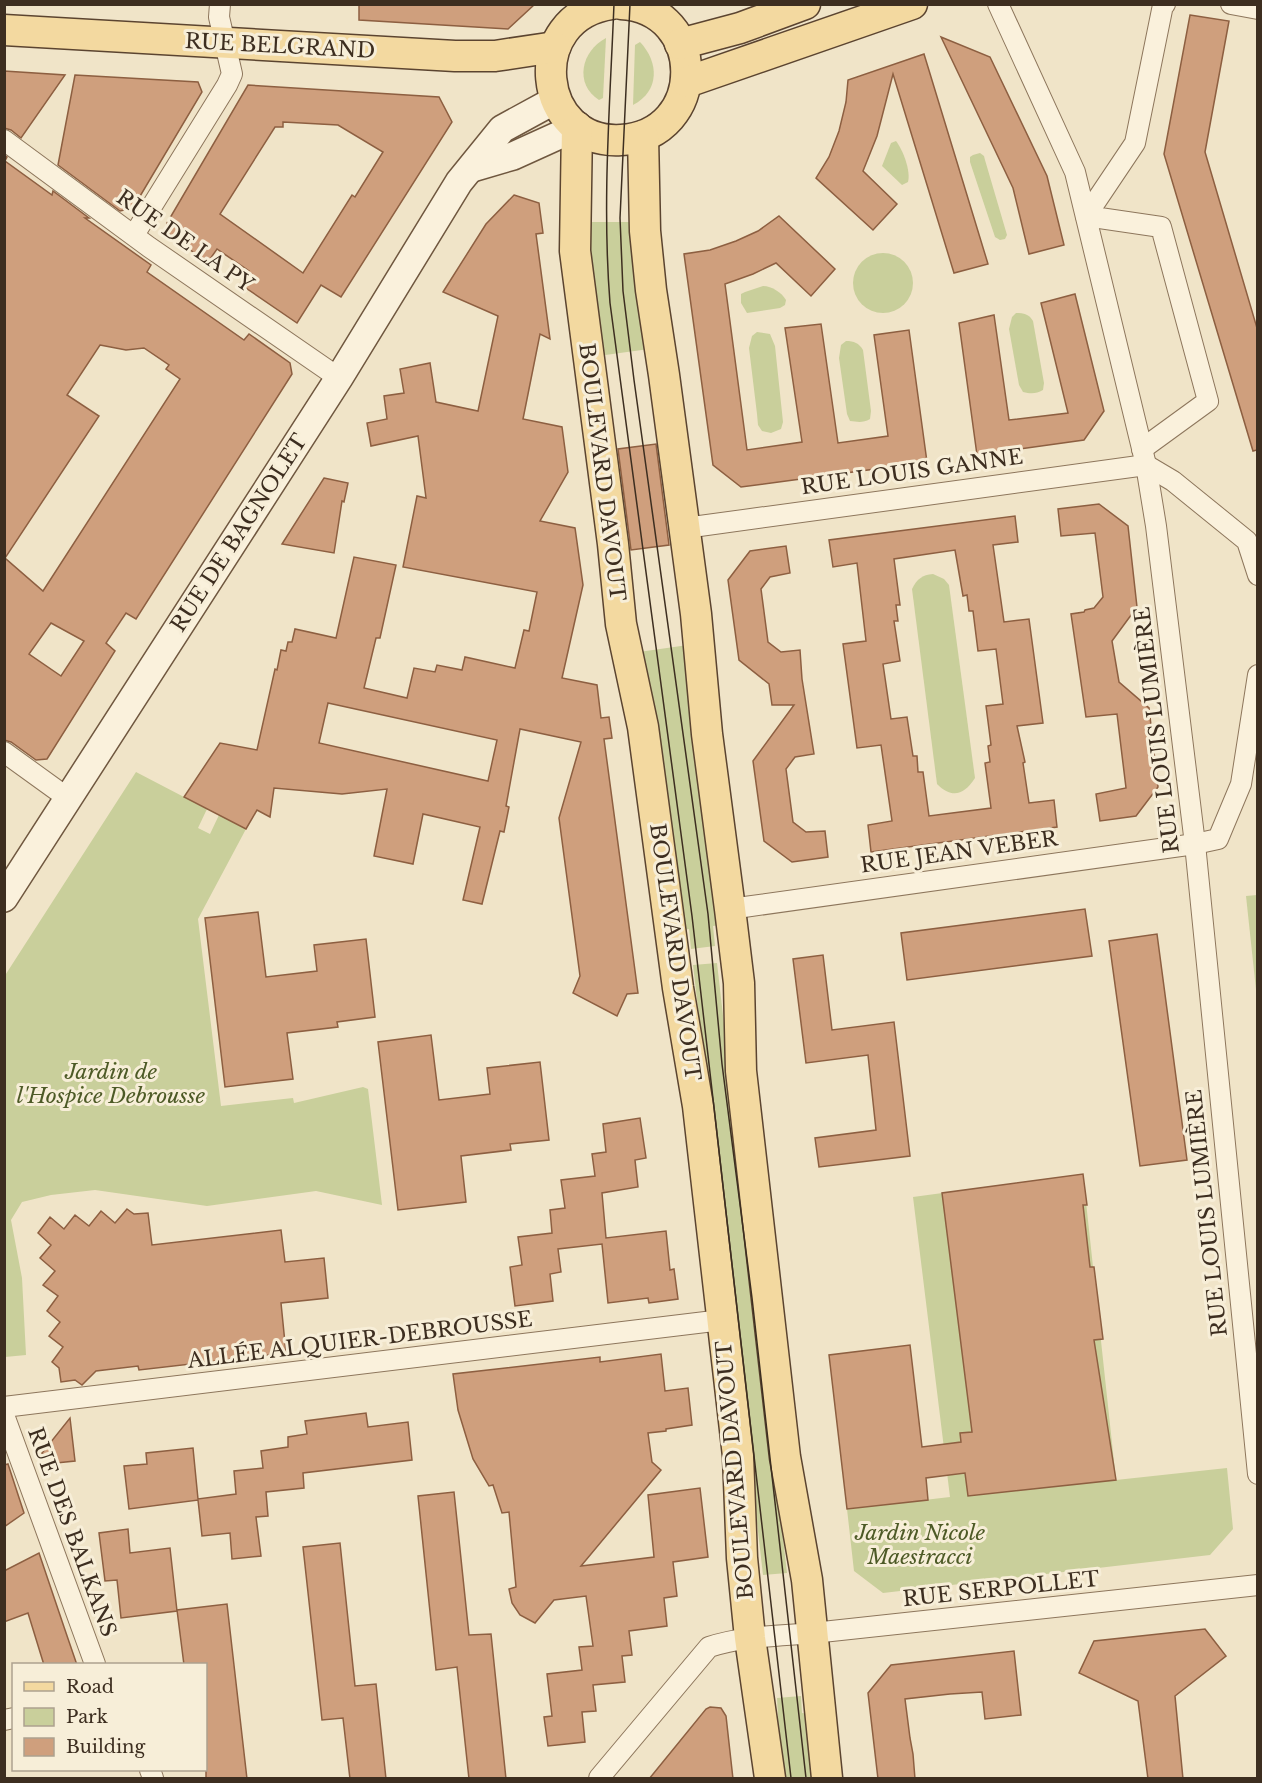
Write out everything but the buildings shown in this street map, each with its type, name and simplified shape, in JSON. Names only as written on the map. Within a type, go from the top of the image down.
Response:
[{"type":"main road","points":[[590,8],[565,29],[555,47],[550,74],[551,87],[563,112],[577,127],[596,137],[622,140],[644,136],[660,126],[671,116],[682,99],[687,82],[686,61],[680,44],[654,9],[621,4]]},
{"type":"main road","points":[[680,44],[740,28],[805,4]]},
{"type":"main road","points":[[687,82],[912,4]]},
{"type":"main road","name":"RUE BELGRAND","points":[[4,30],[465,56],[495,56],[555,47]]},
{"type":"main road","name":"BOULEVARD DAVOUT","points":[[577,127],[576,262],[613,544],[621,624],[644,728],[678,987],[698,1106],[738,1456],[742,1558],[750,1638],[770,1779]]},
{"type":"main road","points":[[644,136],[645,231],[651,290],[696,614],[706,734],[739,984],[741,1071],[785,1457],[807,1580],[827,1779]]},
{"type":"street","points":[[134,235],[232,74],[219,17],[220,4]]},
{"type":"street","name":"RUE LOUIS LUMIÈRE","points":[[998,4],[1075,172],[1144,457],[1156,526],[1195,844],[1257,1474]]},
{"type":"street","points":[[1165,4],[1162,5],[1135,143],[1086,216],[1161,227],[1208,401],[1144,457],[1252,540],[1257,575]]},
{"type":"street","points":[[1231,4],[1257,9]]},
{"type":"street","name":"RUE DE BAGNOLET","points":[[4,898],[339,378],[459,182],[502,129],[557,99]]},
{"type":"street","points":[[472,168],[513,156],[577,127]]},
{"type":"street","name":"RUE DE LA PY","points":[[4,140],[134,235],[339,378]]},
{"type":"street","name":"RUE LOUIS GANNE","points":[[685,528],[1144,457]]},
{"type":"street","name":"RUE JEAN VEBER","points":[[730,909],[1218,839],[1241,784],[1257,675]]},
{"type":"street","points":[[4,752],[69,799]]},
{"type":"street","name":"ALLÉE ALQUIER-DEBROUSSE","points":[[4,1407],[722,1320]]},
{"type":"street","name":"RUE DES BALKANS","points":[[4,1415],[94,1663]]},
{"type":"street","name":"RUE SERPOLLET","points":[[599,1779],[710,1647],[724,1642],[1257,1585]]},
{"type":"green space","points":[[606,38],[603,98],[599,100],[586,85],[584,68],[591,51]]},
{"type":"green space","points":[[640,42],[651,58],[654,76],[648,92],[633,105],[635,45]]},
{"type":"green space","points":[[896,141],[904,155],[909,177],[908,182],[902,185],[882,166],[891,143]]},
{"type":"green space","points":[[980,153],[984,156],[1007,235],[1005,239],[1000,240],[995,237],[970,162],[970,157]]},
{"type":"green space","points":[[587,222],[631,222],[649,349],[598,356]]},
{"type":"green space","points":[[883,253],[904,262],[913,283],[904,304],[883,313],[862,304],[853,283],[862,262]]},
{"type":"green space","points":[[763,286],[779,292],[786,300],[785,305],[780,308],[747,313],[741,303],[741,294]]},
{"type":"green space","points":[[1016,313],[1026,314],[1033,321],[1044,383],[1043,390],[1036,393],[1023,392],[1019,385],[1009,329],[1012,317]]},
{"type":"green space","points":[[757,332],[770,334],[775,346],[783,422],[781,429],[771,433],[762,431],[758,425],[749,348],[752,336]]},
{"type":"green space","points":[[846,341],[856,343],[863,350],[871,411],[870,419],[865,421],[850,421],[847,414],[839,358],[841,345]]},
{"type":"green space","points":[[933,574],[944,579],[949,585],[975,778],[967,788],[958,793],[948,792],[937,784],[912,589],[920,578]]},
{"type":"green space","points":[[688,645],[720,925],[713,926],[715,946],[691,949],[689,929],[682,930],[639,652]]},
{"type":"green space","name":"Jardin de l'Hospice Debrousse","points":[[136,772],[207,809],[198,828],[210,834],[219,815],[246,829],[198,919],[221,1106],[293,1098],[294,1103],[363,1087],[368,1089],[382,1205],[316,1191],[207,1206],[95,1190],[51,1195],[22,1202],[11,1220],[22,1278],[26,1355],[5,1357],[4,977]]},
{"type":"green space","points":[[1258,895],[1257,999],[1246,896]]},
{"type":"green space","points":[[717,963],[787,1573],[763,1575],[693,965]]},
{"type":"green space","name":"Jardin Nicole Maestracci","points":[[1083,1174],[1116,1480],[1227,1468],[1233,1529],[1210,1555],[883,1593],[854,1571],[847,1509],[950,1497],[913,1197]]},
{"type":"green space","points":[[801,1696],[802,1713],[808,1714],[815,1778],[781,1778],[773,1717],[778,1716],[777,1698]]},
{"type":"tram line","points":[[614,4],[607,191],[610,303],[692,916],[791,1778]]},
{"type":"tram line","points":[[630,4],[620,218],[623,291],[708,914],[722,1064],[752,1298],[806,1778]]}]
